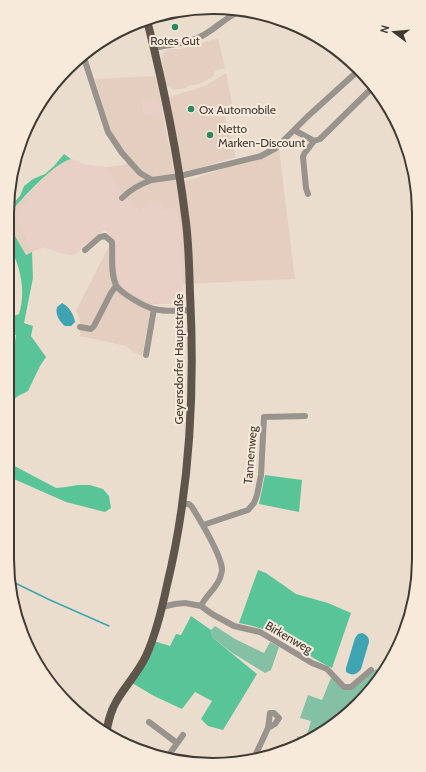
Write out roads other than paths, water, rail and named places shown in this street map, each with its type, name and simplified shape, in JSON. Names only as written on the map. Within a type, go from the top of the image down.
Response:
[{"type":"main road","name":"Geyersdorfer Hauptstraße","points":[[108,728],[115,703],[130,682],[146,655],[162,607],[177,544],[183,504],[192,396],[191,310],[187,230],[180,176],[148,25]]},
{"type":"street","points":[[154,48],[195,39],[213,29],[232,15]]},
{"type":"street","points":[[85,61],[108,132],[122,153],[140,173],[152,180]]},
{"type":"street","points":[[122,198],[133,188],[142,183],[180,176],[261,156],[276,148],[327,97],[355,73]]},
{"type":"street","points":[[308,194],[306,188],[304,154],[314,142],[320,139],[370,90]]},
{"type":"street","points":[[294,130],[314,142]]},
{"type":"street","points":[[85,250],[100,237],[105,236],[112,242],[114,278],[116,286],[122,292],[154,309],[172,311],[191,310]]},
{"type":"street","points":[[80,327],[91,329],[94,326],[116,286]]},
{"type":"street","points":[[146,355],[154,309]]},
{"type":"street","name":"Tannenweg","points":[[203,525],[248,510],[254,503],[261,475],[264,417],[305,416]]},
{"type":"street","points":[[183,504],[188,504],[192,507],[203,525],[217,553],[222,569],[220,579],[201,606]]},
{"type":"street","name":"Birkenweg","points":[[162,607],[186,603],[201,606],[234,626],[260,632],[312,663],[327,669],[344,687],[352,687],[371,670]]},
{"type":"street","points":[[149,722],[177,744]]},
{"type":"street","points":[[256,753],[268,728]]},
{"type":"street","points":[[170,753],[183,735]]},
{"type":"water","points":[[62,303],[69,308],[74,316],[75,322],[71,326],[65,326],[58,317],[57,307]]},
{"type":"water","points":[[362,633],[367,636],[369,642],[361,669],[356,674],[350,674],[346,672],[346,668],[355,638],[358,634]]},
{"type":"waterway","points":[[16,583],[109,626]]},
{"type":"place","name":"Rotes Gut","points":[[175,27]]},
{"type":"place","name":"Ox Automobile","points":[[191,109]]},
{"type":"place","name":"Netto Marken-Discount","points":[[210,135]]}]
